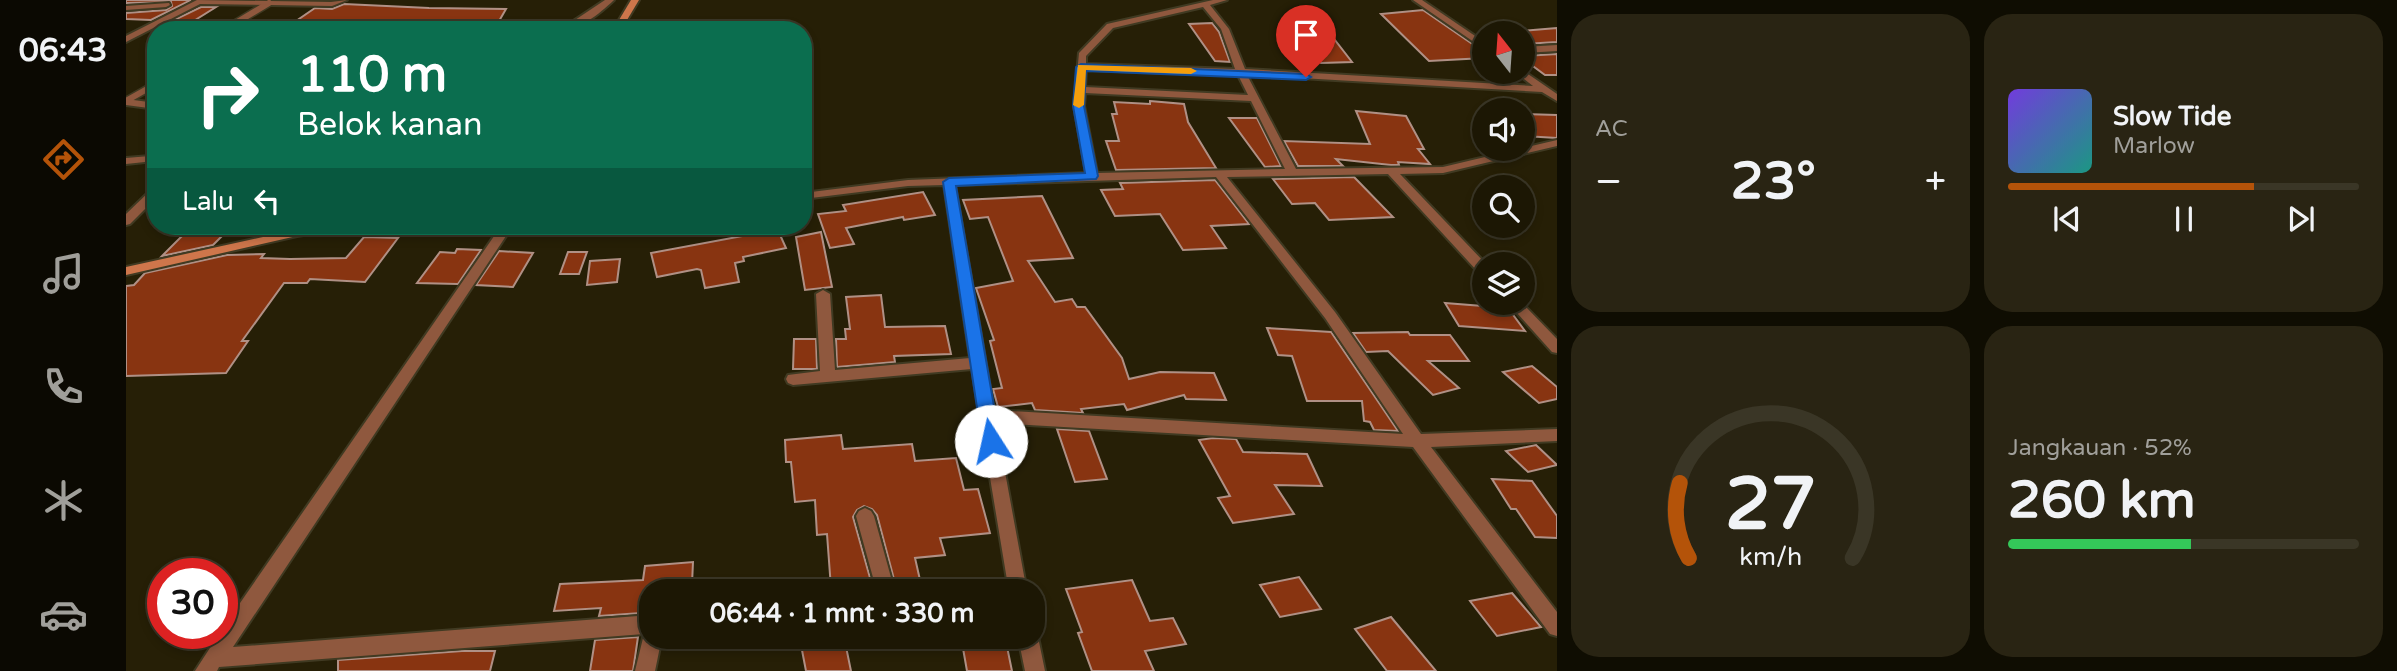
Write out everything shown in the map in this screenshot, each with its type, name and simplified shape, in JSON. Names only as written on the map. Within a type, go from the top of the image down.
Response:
[{"type":"main road","points":[[622,21],[635,0]]},
{"type":"main road","points":[[126,271],[284,235]]},
{"type":"street","points":[[126,8],[170,2],[332,4],[343,0]]},
{"type":"street","points":[[581,21],[610,0]]},
{"type":"street","points":[[1092,176],[1079,106],[1082,55],[1110,26],[1223,0]]},
{"type":"street","points":[[1417,0],[1472,38]]},
{"type":"street","points":[[160,21],[192,4]]},
{"type":"street","points":[[1205,4],[1225,29],[1241,72],[1293,174]]},
{"type":"street","points":[[126,39],[147,28]]},
{"type":"street","points":[[1535,49],[1557,48]]},
{"type":"street","points":[[1081,67],[1241,72],[1544,89]]},
{"type":"street","points":[[1535,83],[1557,98]]},
{"type":"street","points":[[1080,90],[1254,98]]},
{"type":"street","points":[[126,102],[147,105]]},
{"type":"street","points":[[812,195],[908,183],[1092,176],[1443,170],[1557,143]]},
{"type":"street","points":[[126,161],[147,160]]},
{"type":"street","points":[[1392,172],[1472,257]]},
{"type":"street","points":[[1220,174],[1330,314],[1417,441],[1557,627]]},
{"type":"street","points":[[949,182],[1016,579]]},
{"type":"street","points":[[126,221],[147,200]]},
{"type":"street","points":[[209,664],[498,235]]},
{"type":"street","points":[[823,294],[828,376]]},
{"type":"street","points":[[1526,315],[1557,348]]},
{"type":"street","points":[[793,379],[978,363]]},
{"type":"street","points":[[987,416],[1417,441],[1557,435]]},
{"type":"street","points":[[865,516],[882,579]]},
{"type":"street","points":[[209,664],[639,625]]},
{"type":"street","points":[[645,671],[650,649]]},
{"type":"street","points":[[1030,649],[1035,671]]},
{"type":"lane","points":[[239,21],[269,3]]},
{"type":"lane","points":[[126,102],[147,89]]},
{"type":"building","points":[[126,0],[191,0],[151,20],[126,19],[126,13],[166,10],[172,6],[171,2],[126,3]]},
{"type":"building","points":[[344,4],[506,9],[499,21],[296,21],[315,8],[332,9]]},
{"type":"building","points":[[201,7],[216,7],[194,21],[172,21]]},
{"type":"building","points":[[1423,10],[1472,44],[1472,59],[1429,61],[1381,14]]},
{"type":"building","points":[[1212,23],[1219,32],[1230,62],[1215,61],[1189,24]]},
{"type":"building","points":[[1557,28],[1557,42],[1535,43],[1535,30]]},
{"type":"building","points":[[1297,34],[1331,35],[1352,62],[1321,63]]},
{"type":"building","points":[[1557,54],[1557,75],[1545,75],[1535,68],[1535,55]]},
{"type":"building","points":[[1150,101],[1184,104],[1188,122],[1216,168],[1116,170],[1106,141],[1119,141],[1112,114],[1117,114],[1114,102],[1150,104]]},
{"type":"building","points":[[1356,111],[1406,116],[1424,149],[1418,149],[1430,164],[1398,162],[1399,165],[1391,165],[1336,159],[1343,166],[1298,166],[1284,141],[1370,144]]},
{"type":"building","points":[[1535,114],[1557,115],[1557,138],[1535,137]]},
{"type":"building","points":[[1229,118],[1257,118],[1281,166],[1265,167]]},
{"type":"building","points":[[1354,177],[1393,217],[1329,220],[1315,203],[1292,204],[1273,179]]},
{"type":"building","points":[[1215,180],[1249,224],[1211,226],[1226,248],[1183,250],[1160,214],[1115,216],[1101,190],[1123,189],[1120,183]]},
{"type":"building","points":[[923,192],[935,215],[904,220],[903,217],[846,228],[854,244],[830,248],[818,214],[846,211],[843,205]]},
{"type":"building","points":[[1042,196],[1073,258],[1028,261],[1055,302],[1072,299],[1077,307],[1085,307],[1122,358],[1129,379],[1160,372],[1214,373],[1226,400],[1186,399],[1184,395],[1127,410],[1124,404],[1081,409],[1083,413],[1035,410],[1032,403],[998,407],[993,389],[1002,388],[990,341],[994,340],[976,288],[1013,281],[988,217],[970,219],[963,200]]},
{"type":"building","points":[[821,232],[832,287],[805,290],[796,237]]},
{"type":"building","points":[[183,235],[223,235],[213,245],[162,256]]},
{"type":"building","points":[[748,235],[780,235],[786,248],[743,257],[744,261],[735,263],[739,282],[705,288],[701,270],[697,269],[657,277],[651,253]]},
{"type":"building","points":[[364,237],[398,238],[365,282],[310,279],[307,283],[284,283],[242,341],[248,341],[226,373],[126,376],[126,286],[134,285],[145,273],[227,255],[264,254],[261,258],[290,259],[346,258]]},
{"type":"building","points":[[457,249],[481,250],[458,284],[417,283],[440,252],[455,253]]},
{"type":"building","points":[[499,251],[533,253],[513,287],[476,285]]},
{"type":"building","points":[[568,252],[587,252],[579,274],[560,274]]},
{"type":"building","points":[[620,259],[617,282],[587,285],[590,261]]},
{"type":"building","points":[[881,295],[885,327],[945,326],[951,354],[894,356],[895,362],[837,367],[836,339],[846,339],[845,329],[850,329],[846,297]]},
{"type":"building","points":[[1445,303],[1472,305],[1472,315],[1513,315],[1525,331],[1459,326]]},
{"type":"building","points":[[1267,328],[1331,332],[1398,431],[1374,430],[1370,422],[1364,421],[1362,401],[1307,401],[1292,356],[1278,355]]},
{"type":"building","points":[[1408,332],[1410,335],[1450,335],[1469,361],[1428,361],[1459,388],[1433,395],[1388,351],[1366,352],[1353,333]]},
{"type":"building","points":[[794,339],[816,339],[817,369],[793,369]]},
{"type":"building","points":[[1532,366],[1557,387],[1557,399],[1539,403],[1503,372]]},
{"type":"building","points":[[1057,429],[1089,431],[1107,479],[1075,482]]},
{"type":"building","points":[[841,435],[843,449],[912,444],[915,461],[956,458],[964,490],[978,489],[990,533],[940,538],[945,555],[915,558],[920,579],[894,579],[877,515],[864,506],[857,510],[853,517],[870,579],[830,579],[827,534],[817,535],[815,500],[795,502],[791,462],[786,462],[785,440]]},
{"type":"building","points":[[1236,439],[1243,452],[1307,454],[1322,486],[1275,485],[1294,514],[1233,523],[1218,498],[1230,496],[1199,440]]},
{"type":"building","points":[[1536,445],[1557,465],[1528,472],[1506,451]]},
{"type":"building","points":[[1492,479],[1532,481],[1557,516],[1557,538],[1535,537],[1516,509],[1511,509]]},
{"type":"building","points":[[693,562],[692,579],[643,579],[645,566]]},
{"type":"building","points":[[1299,577],[1321,609],[1280,617],[1260,585]]},
{"type":"building","points":[[639,580],[639,613],[599,616],[601,608],[554,611],[560,584]]},
{"type":"building","points":[[1132,580],[1150,621],[1173,618],[1186,644],[1145,651],[1154,671],[1092,671],[1078,633],[1082,632],[1066,589]]},
{"type":"building","points":[[1512,593],[1541,627],[1497,636],[1470,601]]},
{"type":"building","points":[[1391,617],[1436,671],[1387,671],[1355,629]]},
{"type":"building","points":[[638,637],[633,671],[590,671],[595,640]]},
{"type":"building","points":[[802,649],[846,649],[851,671],[806,671]]},
{"type":"building","points":[[963,649],[1007,649],[1012,671],[967,671]]},
{"type":"building","points":[[495,651],[490,671],[338,671],[338,660]]},
{"type":"slow traffic","points":[[1079,105],[1081,67],[1191,71]]},
{"type":"route","points":[[991,441],[949,182],[1092,176],[1079,106],[1081,67],[1241,72],[1306,77]]}]
